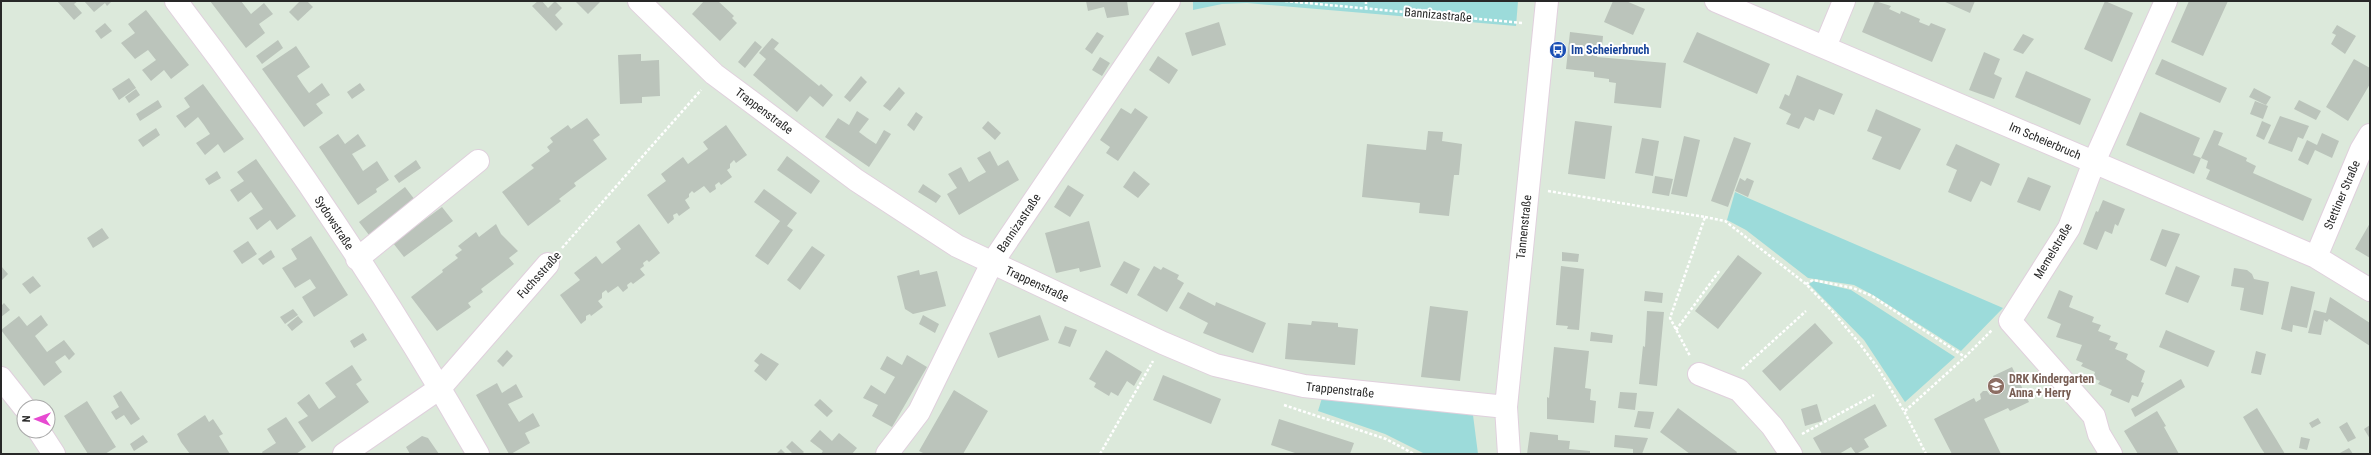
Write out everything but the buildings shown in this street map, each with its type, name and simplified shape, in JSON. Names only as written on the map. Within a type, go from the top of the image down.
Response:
[{"type":"street","name":"Sydowstraße","points":[[176,1],[238,81],[314,190],[440,388],[478,454]]},
{"type":"street","name":"Trappenstraße","points":[[639,1],[714,74],[856,180],[957,246],[992,263],[1163,343],[1215,365],[1304,386],[1506,407]]},
{"type":"street","name":"Bannizastraße","points":[[887,454],[919,412],[992,263],[1169,1]]},
{"type":"street","name":"Tannenstraße","points":[[1509,454],[1506,407],[1547,1]]},
{"type":"street","name":"Im Scheierbruch","points":[[1716,1],[2316,257],[2370,290]]},
{"type":"street","points":[[1825,47],[1844,1]]},
{"type":"street","name":"Memelstraße","points":[[2010,321],[2069,228],[2094,162],[2166,1]]},
{"type":"street","name":"Stettiner Straße","points":[[2316,257],[2361,150],[2370,135]]},
{"type":"street","points":[[358,259],[478,161]]},
{"type":"street","name":"Fuchsstraße","points":[[344,454],[440,388],[548,264]]},
{"type":"street","points":[[2010,321],[2094,416],[2099,434],[2111,454]]},
{"type":"street","points":[[1699,374],[1739,390],[1772,426],[1787,449]]},
{"type":"street","points":[[1,378],[18,399]]},
{"type":"street","points":[[44,439],[54,454]]},
{"type":"path","name":"Bannizastraße","points":[[1285,1],[1544,25]]},
{"type":"path","points":[[1366,1],[1366,9]]},
{"type":"path","name":"Fuchsstraße","points":[[548,264],[714,74]]},
{"type":"path","points":[[1528,188],[1725,221],[1806,284],[1860,344],[1904,411],[1926,454]]},
{"type":"path","points":[[1699,374],[1670,318],[1705,217]]},
{"type":"path","points":[[1676,330],[1720,270]]},
{"type":"path","points":[[1806,284],[1813,280],[1842,285],[1872,296],[1965,357]]},
{"type":"path","points":[[1725,384],[1806,311]]},
{"type":"path","points":[[1904,411],[1965,357],[1996,325],[2010,321]]},
{"type":"path","points":[[1100,454],[1163,343]]},
{"type":"path","points":[[1787,449],[1874,394]]},
{"type":"path","points":[[1282,404],[1386,439],[1414,454]]},
{"type":"shaded area","points":[[1193,1],[1518,1],[1516,26],[1247,3],[1222,4],[1193,10]]},
{"type":"shaded area","points":[[1735,192],[2003,308],[1961,351],[1873,295],[1854,285],[1808,278],[1746,230],[1727,220]]},
{"type":"shaded area","points":[[1813,281],[1851,290],[1955,357],[1905,402],[1864,340],[1809,284]]},
{"type":"shaded area","points":[[1322,398],[1473,415],[1478,454],[1425,454],[1385,434],[1318,411]]},
{"type":"place","name":"Im Scheierbruch","points":[[1558,50]]},
{"type":"place","name":"DRK Kindergarten Anna + Herry","points":[[1996,386]]}]
